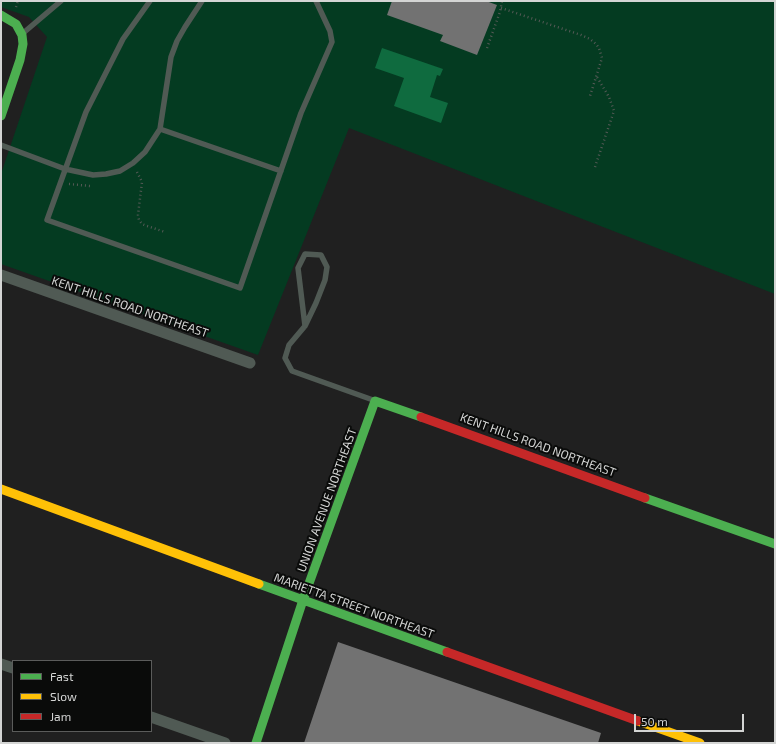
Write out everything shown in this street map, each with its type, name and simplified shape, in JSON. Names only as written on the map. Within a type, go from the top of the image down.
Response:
[{"type":"street","points":[[1,15],[16,24],[22,35],[23,44],[20,60],[1,116]]},
{"type":"street","name":"KENT HILLS ROAD NORTHEAST","points":[[1,275],[250,363]]},
{"type":"street","name":"KENT HILLS ROAD NORTHEAST","points":[[375,401],[775,544]]},
{"type":"street","name":"UNION AVENUE NORTHEAST","points":[[256,743],[303,600],[375,401]]},
{"type":"street","name":"MARIETTA STREET NORTHEAST","points":[[1,489],[700,743]]},
{"type":"street","points":[[1,664],[12,668]]},
{"type":"street","points":[[152,717],[225,743]]},
{"type":"lane","points":[[22,35],[60,1]]},
{"type":"lane","points":[[150,1],[123,39],[86,112],[47,220],[240,288],[301,112],[332,42],[330,30],[316,1]]},
{"type":"lane","points":[[1,145],[65,169],[93,175],[120,171],[133,163],[145,152],[160,129],[172,57],[177,41],[202,1]]},
{"type":"lane","points":[[160,129],[281,171]]},
{"type":"lane","points":[[305,254],[322,254],[327,267],[324,280],[316,303],[304,326],[298,268],[305,254]]},
{"type":"lane","name":"KENT HILLS ROAD NORTHEAST","points":[[304,326],[289,345],[285,358],[292,371],[375,401]]},
{"type":"path","points":[[16,7],[18,1]]},
{"type":"path","points":[[487,48],[502,1]]},
{"type":"path","points":[[501,8],[590,40],[599,48],[602,58],[590,96]]},
{"type":"path","points":[[595,166],[614,111],[609,97],[596,77]]},
{"type":"path","points":[[137,172],[142,182],[138,215],[139,220],[142,224],[164,232]]},
{"type":"shaded area","points":[[1,1],[775,1],[775,294],[349,128],[258,355],[1,264],[1,174],[47,37],[29,17],[1,7]]},
{"type":"shaded area","points":[[382,48],[443,69],[440,76],[437,75],[430,97],[448,103],[441,123],[394,106],[404,78],[375,68]]},
{"type":"building","points":[[392,1],[486,1],[497,5],[477,55],[440,41],[443,35],[387,15]]},
{"type":"building","points":[[338,642],[601,733],[598,743],[304,743]]},
{"type":"traffic: fast","points":[[1,15],[16,24],[22,35],[23,44],[20,60],[1,116]]},
{"type":"traffic: fast","points":[[256,743],[303,600],[375,401],[421,417]]},
{"type":"traffic: fast","points":[[645,498],[775,544]]},
{"type":"traffic: fast","points":[[259,584],[447,652]]},
{"type":"traffic: slow","points":[[1,489],[259,584]]},
{"type":"traffic: slow","points":[[638,721],[700,743]]},
{"type":"traffic: jam","points":[[421,417],[645,498]]},
{"type":"traffic: jam","points":[[447,652],[638,721]]}]
